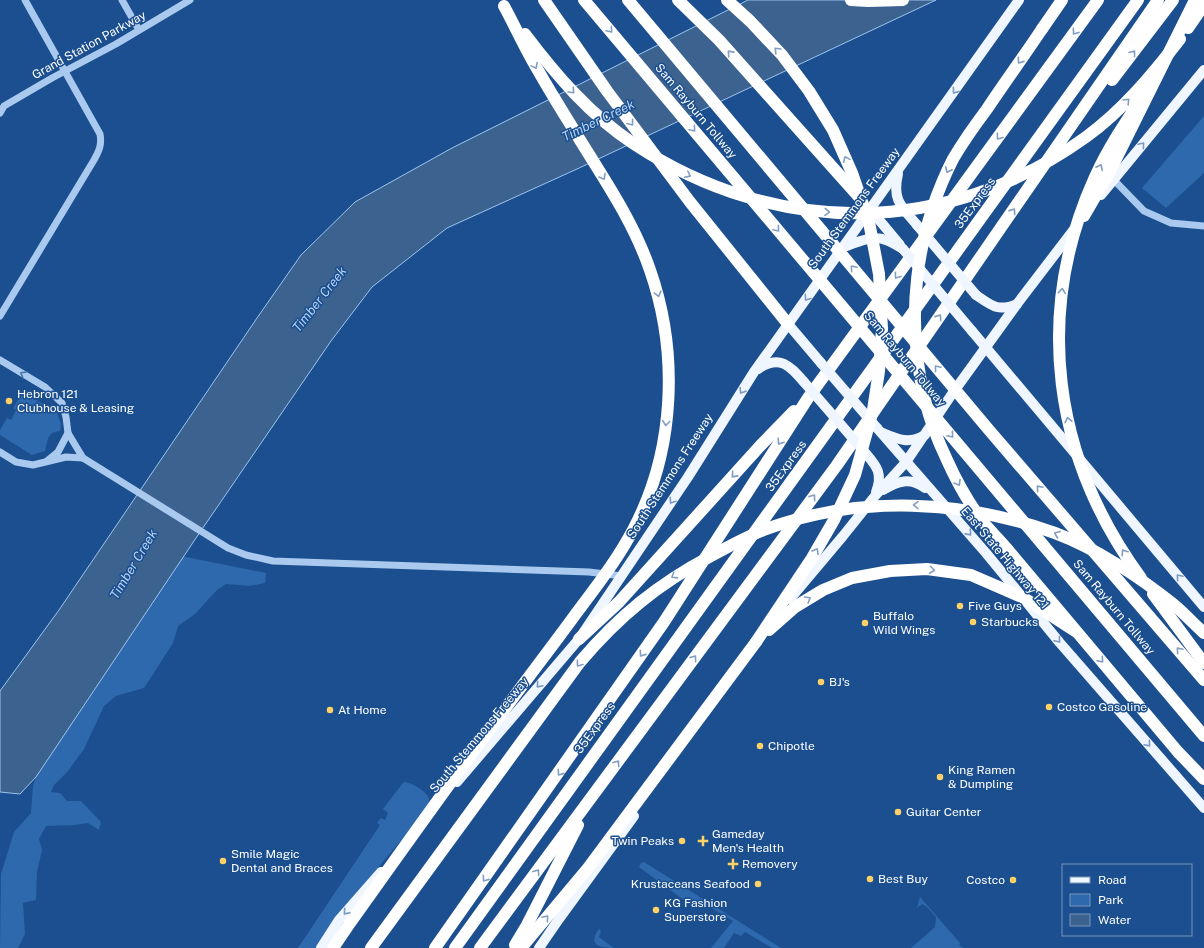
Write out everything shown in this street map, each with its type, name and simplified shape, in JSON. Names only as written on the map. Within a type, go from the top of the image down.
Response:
[{"type":"highway","points":[[544,0],[612,98],[706,223],[788,324]]},
{"type":"highway","name":"Sam Rayburn Tollway","points":[[584,0],[1204,736]]},
{"type":"highway","name":"Sam Rayburn Tollway","points":[[628,0],[989,430],[1204,680]]},
{"type":"highway","points":[[678,0],[719,40],[870,209]]},
{"type":"highway","points":[[521,948],[588,868],[756,642],[812,558],[834,520],[855,475],[873,410],[879,371],[882,328],[879,274],[869,222],[852,173],[833,130],[809,90],[782,55],[750,21],[726,0]]},
{"type":"highway","points":[[851,0],[903,0]]},
{"type":"highway","points":[[1062,0],[954,158],[940,187],[928,221],[921,251],[916,286],[914,318],[915,344],[925,402],[937,439],[956,481],[980,518],[1178,752],[1204,779]]},
{"type":"highway","points":[[435,948],[664,622],[808,398],[1098,0]]},
{"type":"highway","name":"35Express","points":[[455,948],[1138,0]]},
{"type":"highway","points":[[480,948],[837,465],[1158,0]]},
{"type":"highway","points":[[1080,114],[1101,94],[1173,0]]},
{"type":"highway","points":[[1082,219],[1109,173],[1195,0]]},
{"type":"highway","points":[[502,3],[549,65],[575,94],[602,119],[632,143],[693,178],[733,193],[772,204],[814,212],[855,214],[917,209],[976,194],[1016,178],[1053,159],[1087,136],[1122,106],[1152,74],[1180,39]]},
{"type":"highway","points":[[333,948],[477,745],[611,567],[634,528],[643,509],[662,447],[666,423],[669,369],[662,310],[649,267],[621,207],[539,72],[502,3]]},
{"type":"highway","points":[[1204,5],[1119,133],[1096,177],[1077,222],[1062,284],[1059,313],[1060,372],[1066,413],[1072,440],[1095,502],[1115,539],[1138,574],[1204,663]]},
{"type":"highway","points":[[579,639],[619,602],[760,446],[808,398]]},
{"type":"highway","points":[[371,948],[575,668],[595,644],[632,608],[686,569],[735,543],[769,528],[809,517],[856,508],[899,505],[963,509],[1009,518],[1056,533],[1094,552],[1130,573],[1173,604],[1204,633]]},
{"type":"highway","points":[[756,642],[795,607],[823,590],[852,578],[890,571],[927,569],[971,575],[1024,598],[1075,630]]},
{"type":"highway","points":[[513,948],[527,925],[594,794]]},
{"type":"main road","name":"South Stemmons Freeway","points":[[321,948],[339,920],[579,639],[688,477],[754,372],[1019,0]]},
{"type":"main road","points":[[539,948],[608,853],[767,626],[875,496],[906,462],[952,394],[987,348],[1017,304],[1113,179],[1204,70]]},
{"type":"main road","points":[[899,170],[895,186],[896,197],[902,208],[976,295],[995,308],[1003,308],[1017,304]]},
{"type":"main road","points":[[870,209],[1204,607]]},
{"type":"main road","points":[[844,247],[869,239],[878,238],[887,240],[903,249]]},
{"type":"main road","name":"East State Highway 121","points":[[788,324],[986,553],[1060,643],[1204,808]]},
{"type":"main road","points":[[754,372],[767,363],[775,362],[784,363],[791,368],[875,465],[879,473],[880,482],[875,496]]},
{"type":"main road","points":[[878,429],[895,439],[914,441],[925,434]]},
{"type":"main road","points":[[875,496],[892,485],[908,480],[918,483],[932,492]]},
{"type":"street","points":[[0,316],[94,160],[100,148],[101,141],[100,134],[25,0]]},
{"type":"street","points":[[122,0],[139,30]]},
{"type":"street","name":"Grand Station Parkway","points":[[0,113],[2,103],[64,72],[190,0]]},
{"type":"street","points":[[1113,179],[1144,211],[1171,223],[1204,226]]},
{"type":"street","points":[[0,360],[45,387],[62,403],[68,433],[83,458],[228,548],[246,555],[273,561],[589,572],[622,576]]},
{"type":"street","points":[[47,461],[58,452],[68,433]]},
{"type":"street","points":[[0,452],[16,462],[33,465],[66,457],[83,458]]},
{"type":"green space","points":[[1204,116],[1204,173],[1166,208],[1142,188]]},
{"type":"green space","points":[[23,392],[57,413],[61,424],[60,431],[50,435],[45,451],[32,455],[0,435],[0,430],[7,418],[11,420],[16,410],[13,408]]},
{"type":"green space","points":[[181,556],[266,573],[265,583],[250,586],[226,584],[217,590],[195,614],[178,626],[173,643],[144,688],[116,696],[104,706],[84,749],[68,771],[54,785],[51,792],[60,793],[67,801],[81,801],[101,822],[99,830],[88,823],[46,826],[39,839],[42,850],[37,872],[36,900],[23,903],[25,934],[18,948],[0,948],[1,874],[14,832],[31,813],[33,786],[42,760]]},
{"type":"green space","points":[[404,782],[418,787],[427,795],[429,802],[426,811],[380,865],[316,948],[298,948],[380,825],[377,823],[381,818],[385,820],[388,813],[383,809]]},
{"type":"green space","points":[[644,862],[781,948],[772,948],[745,932],[741,936],[734,933],[724,948],[711,948],[733,921],[698,900],[692,906],[639,867],[641,863]]},
{"type":"green space","points":[[920,897],[960,943],[959,945],[964,948],[911,948],[935,927],[936,917],[926,906],[922,904],[917,908]]},
{"type":"green space","points":[[599,929],[601,931],[599,937],[614,948],[600,946],[595,942],[594,939]]},
{"type":"water","name":"Timber Creek","points":[[748,0],[936,0],[577,169],[447,228],[372,287],[331,341],[196,538],[36,777],[20,794],[0,792],[0,691],[59,610],[301,255],[355,202],[452,148]]},
{"type":"place","name":"Hebron 121 Clubhouse & Leasing","points":[[9,401]]},
{"type":"place","name":"Five Guys","points":[[960,606]]},
{"type":"place","name":"Starbucks","points":[[973,622]]},
{"type":"place","name":"Buffalo Wild Wings","points":[[865,623]]},
{"type":"place","name":"BJ's","points":[[821,682]]},
{"type":"place","name":"Costco Gasoline","points":[[1049,707]]},
{"type":"place","name":"At Home","points":[[330,710]]},
{"type":"place","name":"Chipotle","points":[[760,746]]},
{"type":"place","name":"King Ramen & Dumpling","points":[[940,777]]},
{"type":"place","name":"Guitar Center","points":[[898,812]]},
{"type":"place","name":"Twin Peaks","points":[[682,841]]},
{"type":"place","name":"Gameday Men's Health","points":[[703,841]]},
{"type":"place","name":"Smile Magic Dental and Braces","points":[[223,861]]},
{"type":"place","name":"Removery","points":[[733,864]]},
{"type":"place","name":"Best Buy","points":[[870,879]]},
{"type":"place","name":"Costco","points":[[1013,880]]},
{"type":"place","name":"Krustaceans Seafood","points":[[758,884]]},
{"type":"place","name":"KG Fashion Superstore","points":[[656,910]]}]
